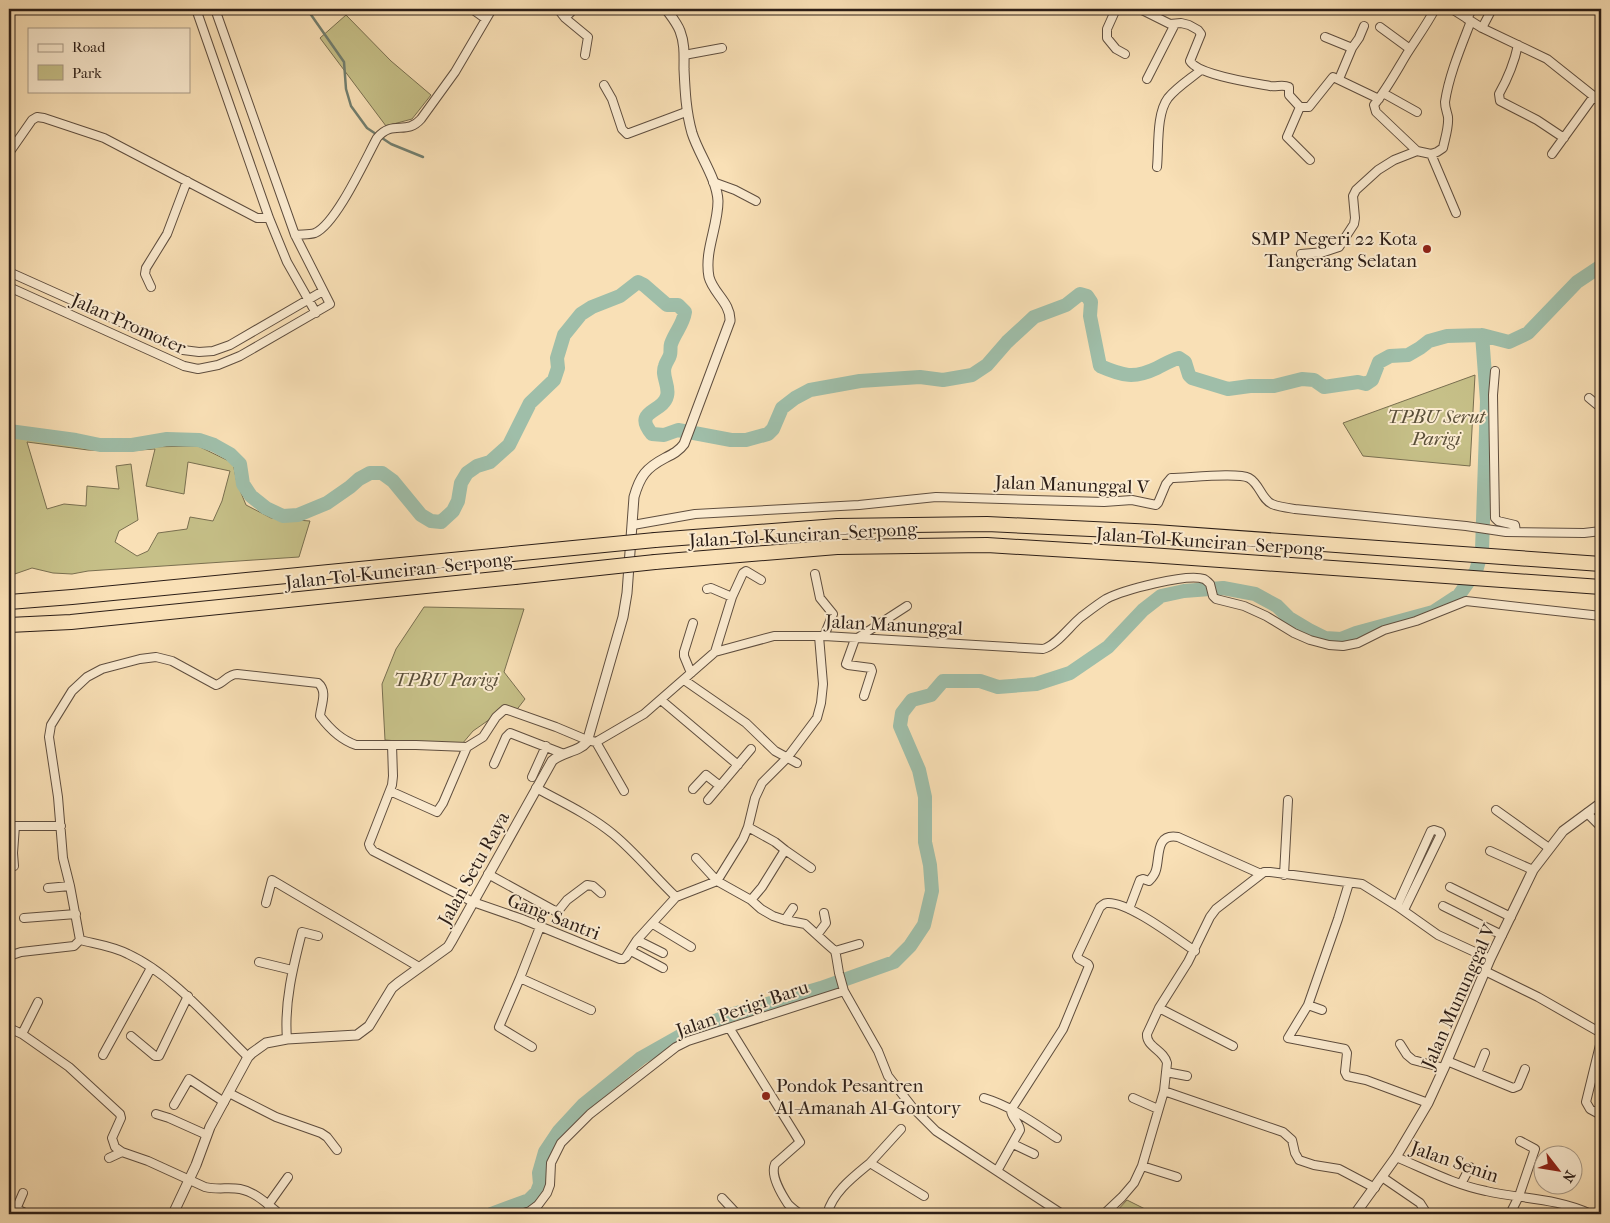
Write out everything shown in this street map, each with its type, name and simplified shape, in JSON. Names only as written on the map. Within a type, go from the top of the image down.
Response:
[{"type":"highway","name":"Jalan Tol Kunciran–Serpong","points":[[9,602],[655,540],[837,526],[987,524],[1165,533],[1601,564]]},
{"type":"highway","name":"Jalan Tol Kunciran–Serpong","points":[[9,625],[71,622],[655,562],[837,547],[987,545],[1601,587]]},
{"type":"street","points":[[196,9],[269,218],[287,262],[316,313]]},
{"type":"street","name":"Jalan Promoter","points":[[9,287],[184,366],[198,369],[218,365],[240,356],[330,304],[295,235],[215,9]]},
{"type":"street","points":[[472,9],[486,19]]},
{"type":"street","points":[[295,235],[315,232],[331,219],[344,201],[379,136],[385,130],[416,125],[455,72],[492,9]]},
{"type":"street","points":[[558,9],[565,18],[588,37],[585,55]]},
{"type":"street","points":[[565,18],[574,9]]},
{"type":"street","points":[[592,741],[623,617],[627,593],[634,496],[638,483],[646,471],[653,465],[676,453],[684,444],[731,315],[711,282],[709,272],[710,245],[718,208],[717,192],[693,136],[686,112],[684,55],[680,31],[666,9]]},
{"type":"street","points":[[1116,9],[1107,29],[1107,38],[1125,54]]},
{"type":"street","points":[[1140,9],[1170,24],[1181,23],[1189,25],[1200,32],[1200,39],[1190,61],[1191,64],[1211,74],[1272,86],[1289,87],[1289,95],[1300,107],[1306,108],[1310,106],[1332,77],[1417,112]]},
{"type":"street","points":[[1435,9],[1374,106],[1376,112],[1417,151],[1432,154],[1443,148],[1448,129],[1448,118],[1445,108],[1446,100],[1455,62],[1472,9]]},
{"type":"street","points":[[1452,9],[1482,28],[1547,59],[1601,102]]},
{"type":"street","points":[[1482,28],[1492,9]]},
{"type":"street","points":[[1147,80],[1175,24]]},
{"type":"street","points":[[1339,79],[1364,26]]},
{"type":"street","points":[[1380,27],[1410,49]]},
{"type":"street","points":[[1325,37],[1352,48]]},
{"type":"street","points":[[1518,45],[1512,70],[1499,94],[1500,101],[1537,120],[1564,138]]},
{"type":"street","points":[[684,55],[722,48]]},
{"type":"street","points":[[1158,167],[1160,113],[1162,108],[1173,93],[1201,70]]},
{"type":"street","points":[[604,86],[612,99],[622,129],[627,134],[686,112]]},
{"type":"street","points":[[1552,154],[1594,96]]},
{"type":"street","points":[[1300,107],[1287,137],[1310,160]]},
{"type":"street","points":[[9,153],[32,120],[37,117],[44,118],[104,138],[257,218],[269,218]]},
{"type":"street","points":[[1301,254],[1324,252],[1339,247],[1354,224],[1353,196],[1356,190],[1378,170],[1394,160],[1417,151]]},
{"type":"street","points":[[1432,154],[1456,213]]},
{"type":"street","points":[[151,287],[145,274],[146,268],[167,234],[187,181]]},
{"type":"street","points":[[713,182],[735,190],[756,201]]},
{"type":"street","name":"Jalan Promoter","points":[[9,272],[183,350],[199,352],[213,351],[230,345],[308,300],[321,287]]},
{"type":"street","points":[[304,292],[312,293],[321,287]]},
{"type":"street","points":[[1495,371],[1493,395],[1495,518],[1498,521],[1515,525],[1516,532]]},
{"type":"street","points":[[1589,398],[1601,408]]},
{"type":"street","name":"Jalan Manunggal V","points":[[633,525],[694,514],[859,505],[936,497],[988,497],[1104,502],[1132,500],[1156,505],[1171,478],[1235,475],[1251,478],[1257,484],[1266,500],[1273,505],[1506,532],[1601,532]]},
{"type":"street","points":[[715,652],[732,597],[744,572],[748,572],[761,580]]},
{"type":"street","points":[[663,968],[631,951],[637,940],[676,897],[717,881],[744,839],[755,798],[762,782],[787,758],[816,718],[821,703],[822,636],[833,614],[820,598],[815,574]]},
{"type":"street","name":"Jalan Manunggal","points":[[592,741],[644,714],[715,652],[774,636],[822,636],[1043,649],[1051,645],[1080,618],[1105,600],[1116,595],[1176,580],[1202,579],[1210,584],[1213,596],[1220,601],[1244,606],[1294,633],[1328,645],[1343,646],[1358,643],[1384,630],[1416,621],[1466,602],[1601,616]]},
{"type":"street","points":[[707,589],[711,588],[732,597]]},
{"type":"street","points":[[864,696],[872,670],[846,664],[855,639],[907,606]]},
{"type":"street","points":[[691,673],[684,652],[693,623]]},
{"type":"street","points":[[80,940],[63,858],[58,797],[49,737],[51,725],[72,691],[87,677],[102,669],[140,659],[156,657],[172,661],[216,685],[232,674],[318,683],[323,689],[320,716],[328,726],[347,742],[356,745],[467,747]]},
{"type":"street","points":[[684,680],[746,723],[775,751],[797,763]]},
{"type":"street","points":[[661,700],[738,765]]},
{"type":"street","points":[[392,745],[393,776],[390,790],[437,812],[443,803],[467,747],[483,736],[496,717],[505,709],[592,741],[624,791]]},
{"type":"street","points":[[494,764],[506,737],[510,733],[564,754]]},
{"type":"street","name":"Jalan Setu Raya","points":[[173,1214],[190,1180],[216,1116],[248,1057],[266,1043],[287,1039],[352,1036],[366,1029],[392,988],[448,947],[552,761],[592,741]]},
{"type":"street","points":[[532,777],[546,746]]},
{"type":"street","points":[[708,800],[751,749]]},
{"type":"street","points":[[693,789],[706,775],[720,786]]},
{"type":"street","points":[[536,788],[592,819],[612,833],[676,897]]},
{"type":"street","name":"Gang Santri","points":[[390,790],[369,844],[371,849],[473,902],[623,959],[631,951]]},
{"type":"street","points":[[1284,875],[1288,800]]},
{"type":"street","name":"Jalan Mununggal V","points":[[1356,1214],[1396,1157],[1428,1104],[1490,959],[1534,870],[1549,848],[1564,831],[1601,803]]},
{"type":"street","points":[[1496,810],[1549,848]]},
{"type":"street","points":[[1588,813],[1601,827]]},
{"type":"street","points":[[14,866],[12,826],[61,826]]},
{"type":"street","points":[[748,828],[775,842],[811,868]]},
{"type":"street","points":[[1432,831],[1440,832],[1440,834],[1401,908],[1432,831]]},
{"type":"street","points":[[1130,909],[1140,880],[1149,881],[1156,870],[1160,847],[1167,837],[1178,837],[1261,874]]},
{"type":"street","points":[[751,900],[762,887],[785,850]]},
{"type":"street","points":[[1490,851],[1534,870]]},
{"type":"street","points":[[696,858],[717,881],[751,900],[760,908],[784,920],[805,924],[834,951],[843,988],[878,1051],[888,1076],[913,1108],[936,1131],[1062,1214]]},
{"type":"street","points":[[1104,1214],[1134,1183],[1142,1166],[1164,1091],[1166,1058],[1147,1039],[1147,1034],[1159,1008],[1194,951],[1210,917],[1216,909],[1264,872],[1362,884],[1401,908],[1438,935],[1490,959]]},
{"type":"street","points":[[488,874],[555,912],[587,885],[593,886],[601,893]]},
{"type":"street","points":[[266,903],[272,880],[419,967]]},
{"type":"street","points":[[1349,883],[1308,1005],[1288,1038],[1345,1049],[1347,1053],[1345,1072],[1347,1076],[1366,1080],[1428,1104]]},
{"type":"street","points":[[48,888],[70,886]]},
{"type":"street","points":[[1450,887],[1511,917]]},
{"type":"street","points":[[997,1171],[1019,1133],[1020,1127],[1012,1116],[1011,1110],[1063,1029],[1089,966],[1079,959],[1078,956],[1100,907],[1107,903],[1130,909],[1194,951]]},
{"type":"street","points":[[1443,906],[1502,935]]},
{"type":"street","points":[[784,920],[793,908]]},
{"type":"street","points":[[817,935],[826,923],[824,913]]},
{"type":"street","points":[[24,918],[76,914]]},
{"type":"street","points":[[653,924],[691,947]]},
{"type":"street","points":[[532,1047],[499,1027],[540,927]]},
{"type":"street","points":[[287,1039],[285,1018],[292,970],[302,932],[318,936]]},
{"type":"street","points":[[9,956],[21,952],[74,946],[80,940]]},
{"type":"street","points":[[80,940],[114,948],[129,954],[151,968],[188,996],[248,1057]]},
{"type":"street","points":[[637,940],[663,953]]},
{"type":"street","points":[[834,951],[860,944]]},
{"type":"street","points":[[259,962],[292,970]]},
{"type":"street","points":[[103,1055],[151,968]]},
{"type":"street","points":[[1485,971],[1538,997],[1601,1033]]},
{"type":"street","points":[[520,978],[591,1010]]},
{"type":"street","name":"Jalan Perigi Baru","points":[[522,1214],[530,1211],[545,1196],[550,1185],[551,1163],[561,1143],[590,1114],[676,1047],[688,1041],[730,1029],[843,988]]},
{"type":"street","points":[[131,1036],[155,1056],[159,1056],[188,996]]},
{"type":"street","points":[[22,1034],[38,1002]]},
{"type":"street","points":[[1308,1005],[1322,1010]]},
{"type":"street","points":[[1159,1008],[1233,1046]]},
{"type":"street","points":[[9,1028],[22,1034],[68,1067],[120,1114],[121,1118],[112,1138],[115,1147],[122,1152],[214,1189],[239,1189],[255,1195],[280,1214]]},
{"type":"street","points":[[730,1029],[800,1142],[775,1164],[773,1169],[775,1180],[788,1204],[801,1214]]},
{"type":"street","points":[[1597,1114],[1590,1109],[1586,1102],[1601,1041]]},
{"type":"street","points":[[1400,1044],[1406,1055],[1413,1060],[1476,1072],[1516,1088],[1525,1069]]},
{"type":"street","points":[[1476,1072],[1485,1053]]},
{"type":"street","points":[[1166,1072],[1187,1076]]},
{"type":"street","points":[[174,1105],[189,1079],[224,1102]]},
{"type":"street","points":[[1164,1091],[1283,1132],[1292,1140],[1299,1160],[1314,1165],[1339,1169],[1375,1188]]},
{"type":"street","points":[[229,1093],[276,1117],[320,1133],[337,1150]]},
{"type":"street","points":[[984,1098],[997,1102],[1057,1138]]},
{"type":"street","points":[[1133,1098],[1158,1109]]},
{"type":"street","points":[[156,1114],[207,1135]]},
{"type":"street","points":[[827,1214],[831,1202],[849,1180],[870,1162],[901,1129]]},
{"type":"street","points":[[1510,1214],[1519,1196],[1534,1149],[1520,1141]]},
{"type":"street","points":[[1013,1144],[1034,1154]]},
{"type":"street","points":[[109,1158],[122,1152]]},
{"type":"street","name":"Jalan Senin","points":[[1396,1157],[1483,1191],[1562,1203],[1591,1214]]},
{"type":"street","points":[[870,1162],[924,1196]]},
{"type":"street","points":[[1142,1166],[1177,1176]]},
{"type":"street","points":[[1461,1184],[1470,1166]]},
{"type":"street","points":[[268,1205],[288,1177]]},
{"type":"street","points":[[1382,1177],[1420,1203],[1426,1214]]},
{"type":"street","points":[[15,1212],[23,1193]]},
{"type":"street","points":[[722,1198],[736,1214]]},
{"type":"street","points":[[9,1205],[15,1212],[27,1214]]},
{"type":"green space","points":[[346,15],[391,61],[431,95],[412,119],[386,126],[320,38]]},
{"type":"green space","name":"TPBU Serut Parigi","points":[[1475,375],[1470,466],[1363,456],[1343,423]]},
{"type":"green space","points":[[9,436],[94,448],[198,446],[233,463],[237,483],[246,505],[271,518],[310,521],[299,557],[88,571],[72,574],[53,573],[32,568],[9,576]],"holes":[[[27,442],[88,450],[125,451],[155,449],[146,486],[184,494],[188,462],[230,471],[222,501],[213,521],[190,517],[187,529],[158,533],[148,551],[137,556],[115,542],[119,531],[138,520],[131,464],[116,466],[119,489],[87,486],[86,506],[64,504],[47,509]]]},
{"type":"green space","name":"TPBU Parigi","points":[[424,607],[524,609],[504,672],[525,699],[515,712],[503,710],[473,731],[462,744],[451,745],[385,740],[382,684],[396,649]]},
{"type":"green space","points":[[1127,1200],[1155,1214],[1114,1214]]},
{"type":"waterway","points":[[307,9],[344,62],[346,89],[351,106],[367,128],[391,144],[423,157]]},
{"type":"waterway","points":[[491,1214],[529,1200],[537,1192],[540,1184],[539,1173],[545,1152],[559,1131],[583,1105],[641,1058],[680,1036],[727,1016],[821,988],[894,962],[910,946],[924,925],[932,891],[930,865],[925,842],[925,797],[919,770],[900,726],[902,713],[912,700],[931,695],[943,681],[980,681],[998,687],[1036,684],[1070,673],[1108,647],[1143,610],[1161,596],[1184,591],[1223,588],[1255,594],[1277,606],[1289,618],[1309,630],[1325,638],[1341,639],[1356,633],[1433,612],[1459,595],[1476,571],[1482,550],[1487,401],[1482,335],[1509,342],[1528,333],[1577,282],[1601,266]]},
{"type":"waterway","points":[[9,431],[100,445],[132,445],[167,439],[199,440],[214,445],[230,454],[240,464],[243,484],[251,496],[266,508],[283,516],[298,515],[327,503],[359,479],[370,473],[382,473],[393,481],[421,515],[431,521],[441,522],[453,511],[458,501],[461,483],[467,473],[477,466],[490,462],[509,445],[530,403],[554,380],[558,368],[557,358],[564,335],[581,314],[592,307],[620,296],[638,282],[667,305],[678,305],[685,312],[683,321],[671,344],[670,355],[665,365],[667,396],[664,402],[647,416],[645,420],[647,426],[652,434],[664,435],[678,430],[731,440],[746,440],[768,434],[773,429],[782,408],[810,390],[860,381],[920,377],[943,380],[972,375],[987,365],[1007,342],[1034,317],[1066,305],[1080,294],[1087,296],[1091,302],[1090,316],[1100,366],[1122,374],[1135,375],[1142,374],[1179,358],[1185,362],[1189,375],[1192,378],[1228,389],[1250,386],[1274,386],[1302,379],[1314,380],[1324,387],[1358,382],[1366,384],[1372,380],[1379,362],[1390,356],[1408,355],[1429,341],[1447,336],[1482,335]]},
{"type":"place","name":"SMP Negeri 22 Kota Tangerang Selatan","points":[[1427,249]]},
{"type":"place","name":"Pondok Pesantren Al-Amanah Al-Gontory","points":[[766,1096]]}]
